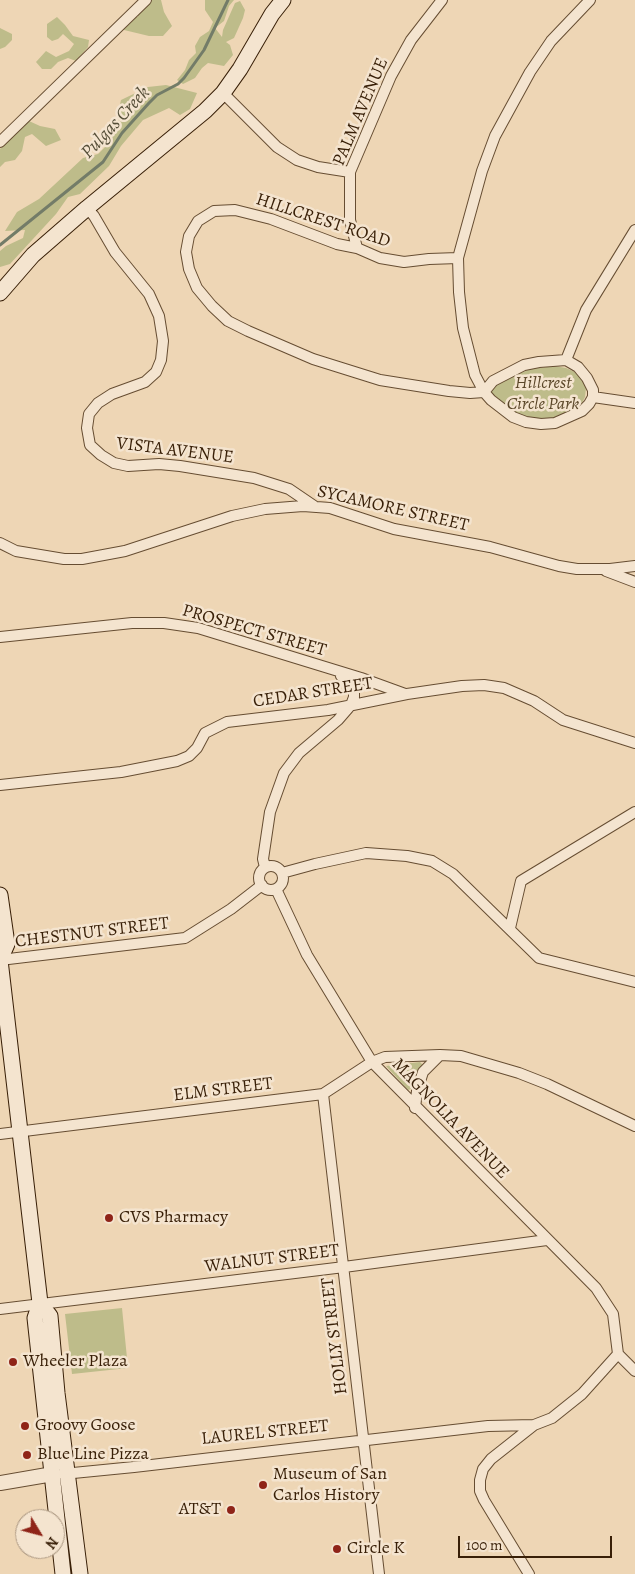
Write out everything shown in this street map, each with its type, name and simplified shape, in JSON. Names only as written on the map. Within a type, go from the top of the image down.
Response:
[{"type":"main road","points":[[0,293],[34,255],[87,208],[205,111],[223,93],[282,0]]},
{"type":"main road","points":[[0,895],[7,944],[0,960],[40,1303],[35,1318],[60,1474],[80,1574]]},
{"type":"main road","points":[[60,1474],[63,1574]]},
{"type":"street","points":[[0,142],[146,0]]},
{"type":"street","name":"PALM AVENUE","points":[[357,248],[350,220],[350,172],[391,76],[411,40],[442,0]]},
{"type":"street","points":[[484,392],[493,381],[524,365],[566,360],[578,367],[588,378],[593,390],[593,397],[582,412],[555,423],[541,424],[526,422],[513,417],[490,400],[484,392],[475,375],[463,328],[458,258],[482,171],[495,136],[513,101],[551,41],[590,0]]},
{"type":"street","points":[[223,93],[277,147],[297,160],[318,167],[350,172]]},
{"type":"street","name":"VISTA AVENUE","points":[[87,208],[94,216],[115,252],[149,294],[159,316],[163,340],[161,360],[156,372],[146,382],[112,394],[98,403],[89,414],[87,428],[90,445],[101,456],[114,463],[128,466],[173,465],[254,478],[289,488],[314,507]]},
{"type":"street","name":"HILLCREST ROAD","points":[[458,258],[404,262],[380,258],[357,248],[337,244],[272,219],[235,210],[214,211],[198,221],[189,236],[186,252],[188,269],[197,288],[228,321],[248,331],[313,358],[380,380],[449,391],[484,392]]},
{"type":"street","points":[[566,360],[586,310],[635,230]]},
{"type":"street","points":[[593,397],[635,404]]},
{"type":"street","name":"SYCAMORE STREET","points":[[0,543],[16,551],[64,559],[82,559],[125,551],[232,516],[265,509],[303,506],[330,508],[394,529],[490,547],[559,566],[577,569],[610,569],[635,566]]},
{"type":"street","points":[[602,569],[635,582]]},
{"type":"street","name":"PROSPECT STREET","points":[[0,636],[132,623],[164,623],[198,628],[407,694]]},
{"type":"street","points":[[266,867],[263,859],[270,812],[284,773],[299,753],[342,716],[351,705],[354,697],[352,683],[324,668]]},
{"type":"street","name":"CEDAR STREET","points":[[0,785],[121,772],[177,761],[189,756],[205,733],[228,722],[328,710],[407,694],[462,686],[484,685],[504,688],[534,702],[572,724],[635,743]]},
{"type":"street","points":[[510,928],[521,881],[635,812]]},
{"type":"street","points":[[282,873],[366,853],[407,856],[432,861],[453,874],[539,958],[635,982]]},
{"type":"street","points":[[266,867],[277,867],[282,873],[283,879],[276,889],[268,889],[262,885],[259,877],[262,870],[266,867]]},
{"type":"street","name":"CHESTNUT STREET","points":[[0,960],[185,938],[231,909],[262,885]]},
{"type":"street","name":"MAGNOLIA AVENUE","points":[[276,889],[307,955],[372,1062],[415,1108],[596,1288],[613,1314],[618,1354]]},
{"type":"street","points":[[415,1108],[417,1091],[423,1072],[440,1055]]},
{"type":"street","name":"ELM STREET","points":[[0,1134],[323,1094],[372,1062],[385,1057],[440,1055],[461,1056],[547,1084],[635,1126]]},
{"type":"street","name":"HOLLY STREET","points":[[323,1094],[379,1574]]},
{"type":"street","name":"WALNUT STREET","points":[[0,1309],[547,1240]]},
{"type":"street","points":[[529,1574],[480,1491],[483,1469],[491,1459],[534,1425],[552,1418],[582,1394],[618,1354],[635,1371]]},
{"type":"street","name":"LAUREL STREET","points":[[0,1483],[60,1474],[488,1426],[534,1425]]},
{"type":"green space","points":[[143,0],[161,0],[164,12],[172,26],[163,36],[149,36],[124,30],[122,21],[127,17],[138,17],[137,6]]},
{"type":"green space","points":[[205,0],[234,0],[229,6],[224,21],[215,28],[222,37],[223,30],[235,3],[240,1],[245,10],[243,18],[234,38],[226,42],[230,45],[233,55],[224,66],[208,63],[195,78],[183,84],[177,80],[185,70],[189,60],[196,53],[195,46],[200,37],[209,31],[213,22],[205,10]]},
{"type":"green space","points":[[57,17],[73,36],[89,40],[88,47],[76,61],[68,58],[58,62],[51,69],[42,69],[36,62],[46,51],[56,57],[69,51],[74,44],[63,34],[58,39],[52,41],[47,37],[47,24]]},
{"type":"green space","points":[[0,28],[12,34],[12,40],[0,49]]},
{"type":"green space","points":[[166,85],[197,93],[190,109],[180,115],[169,108],[143,120],[121,146],[109,166],[80,194],[68,197],[56,214],[10,264],[0,267],[0,251],[23,238],[25,230],[5,231],[17,212],[39,199],[83,158],[98,154],[107,145],[104,131],[113,132],[121,126],[117,117],[121,100],[148,87]]},
{"type":"green space","points":[[29,121],[40,126],[55,129],[61,140],[46,146],[32,134],[25,137],[22,151],[15,160],[5,162],[0,167],[0,149]]},
{"type":"green space","name":"Hillcrest Circle Park","points":[[555,366],[575,372],[583,378],[586,388],[585,397],[581,405],[564,416],[545,420],[519,416],[490,396],[493,387],[516,375],[530,369]]},
{"type":"green space","points":[[420,1062],[423,1065],[416,1074],[413,1086],[408,1090],[386,1066]]},
{"type":"green space","points":[[122,1308],[128,1368],[72,1374],[65,1314]]},
{"type":"waterway","name":"Pulgas Creek","points":[[0,245],[103,162],[122,133],[149,103],[157,95],[178,84],[184,78],[204,50],[228,0]]},
{"type":"place","name":"CVS Pharmacy","points":[[109,1218]]},
{"type":"place","name":"Wheeler Plaza","points":[[13,1362]]},
{"type":"place","name":"Groovy Goose","points":[[25,1426]]},
{"type":"place","name":"Blue Line Pizza","points":[[27,1455]]},
{"type":"place","name":"Museum of San Carlos History","points":[[263,1485]]},
{"type":"place","name":"AT&T","points":[[231,1510]]},
{"type":"place","name":"Circle K","points":[[337,1549]]}]
